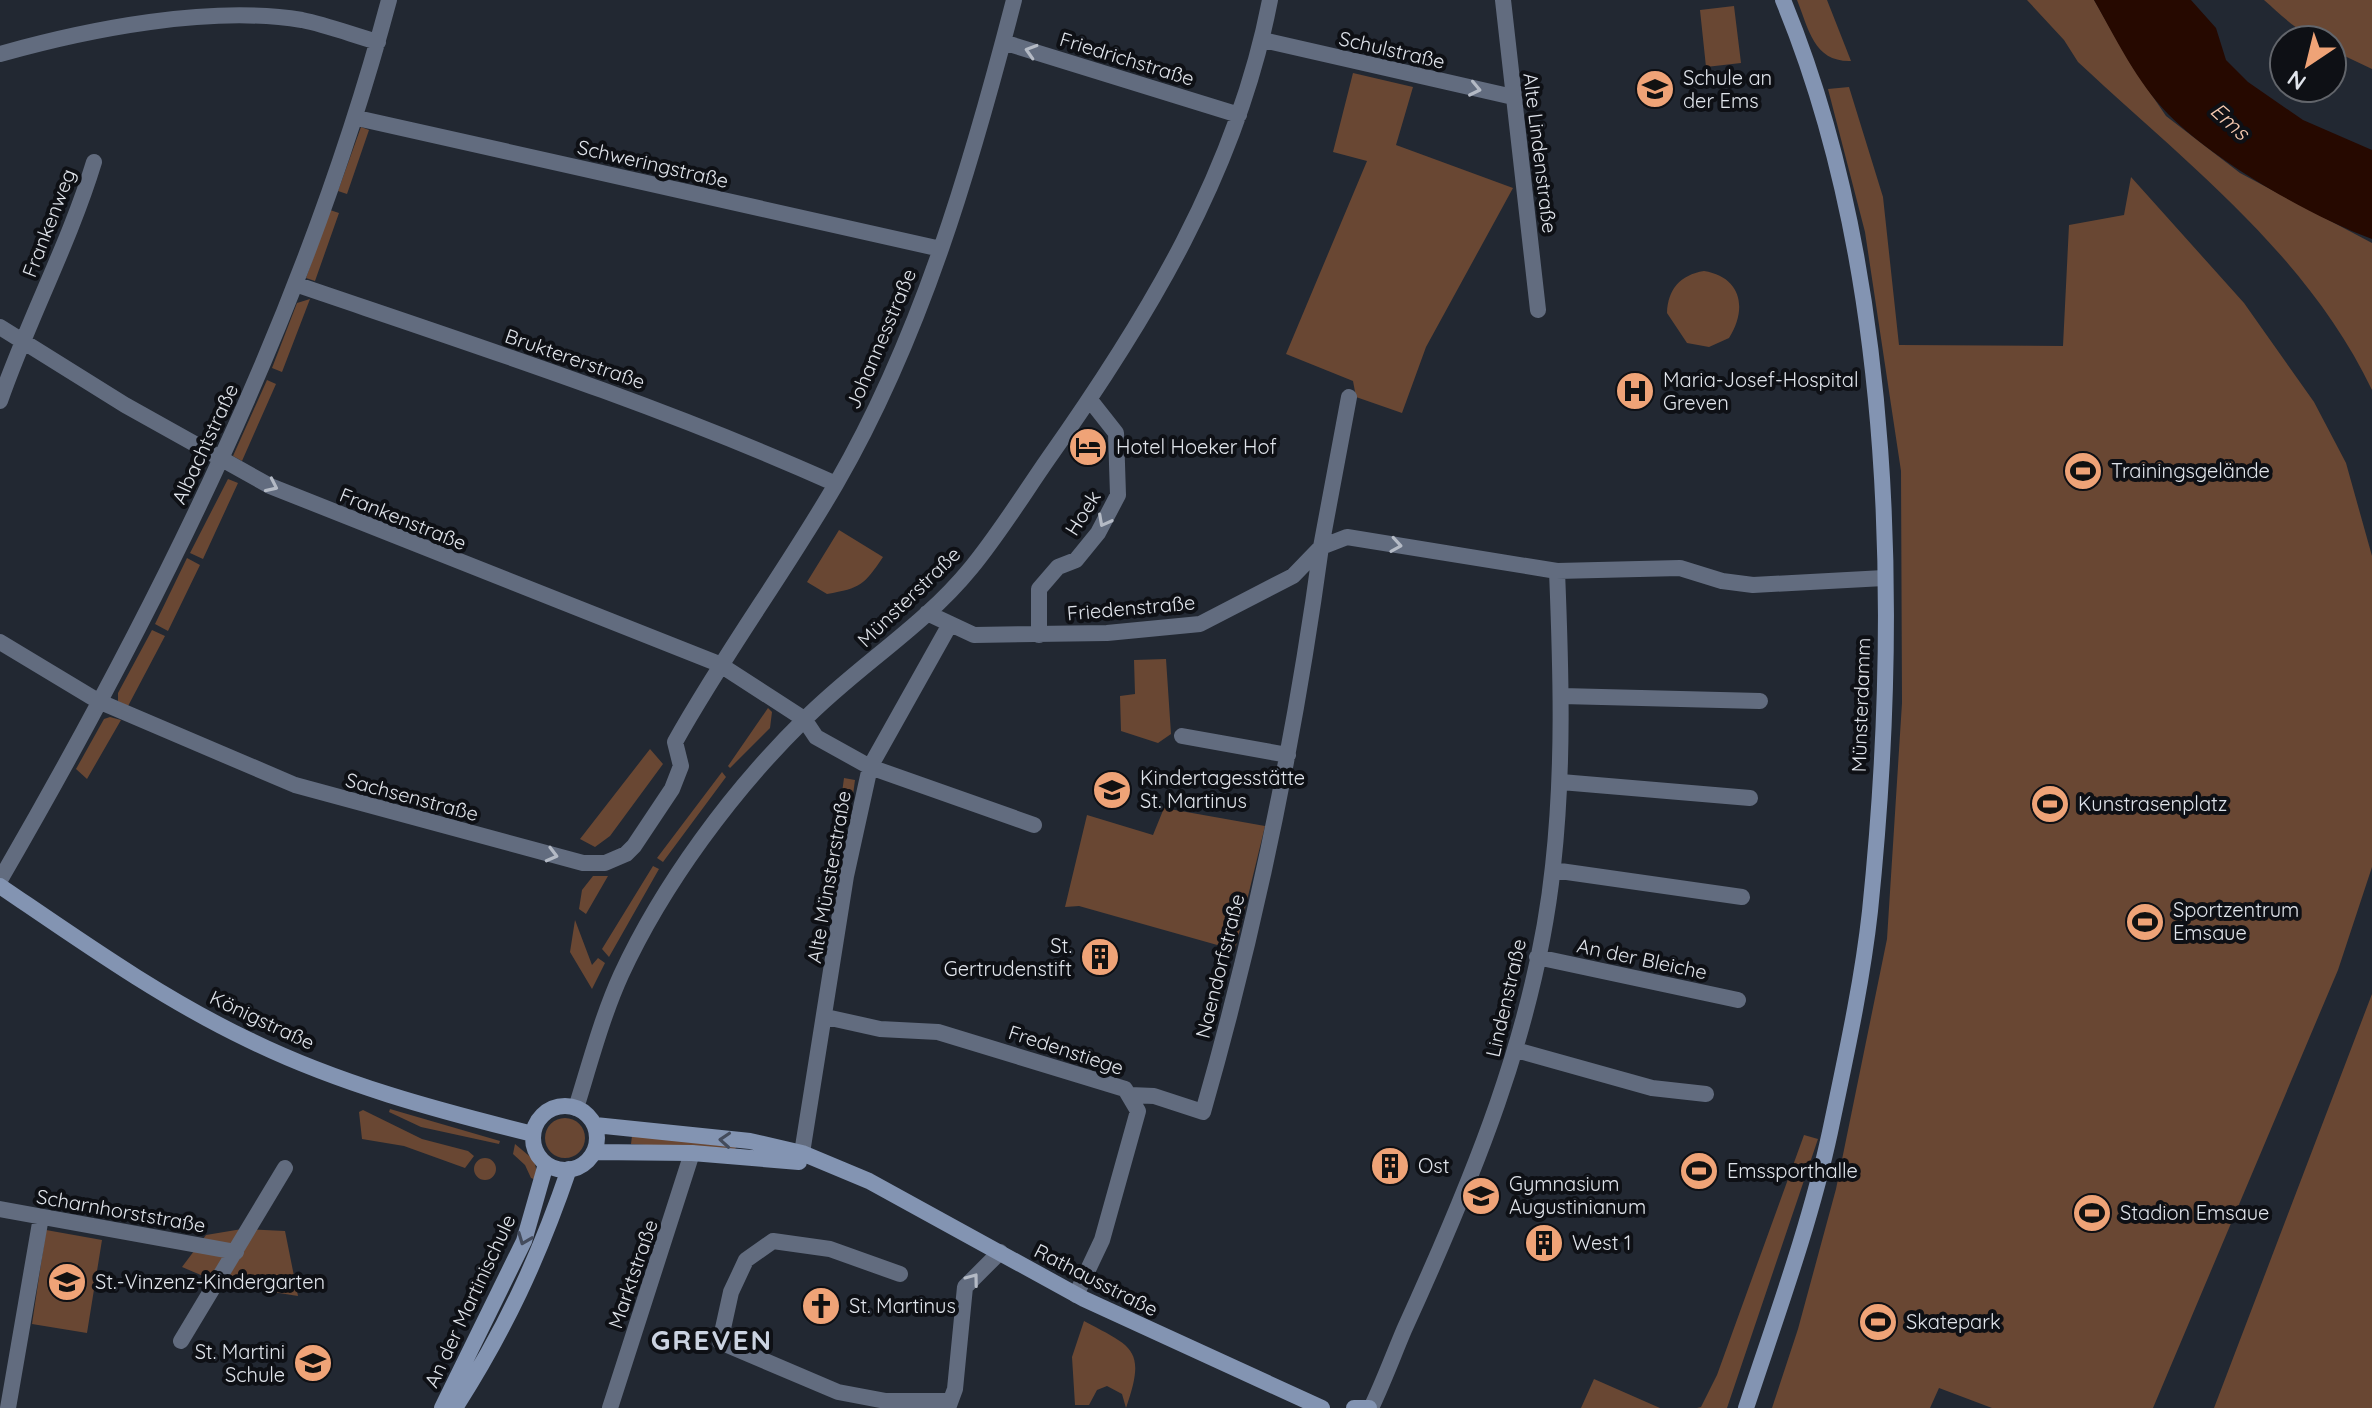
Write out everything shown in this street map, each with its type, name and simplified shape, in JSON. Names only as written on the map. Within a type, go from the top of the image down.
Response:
[{"type":"street","name":"Albachtstraße","points":[[0,883],[98,701],[220,461],[295,284],[357,118],[389,0]]},
{"type":"street","name":"Johannesstraße","points":[[719,664],[836,484],[896,366],[941,249],[1014,0]]},
{"type":"street","name":"Münsterstraße","points":[[576,1108],[620,977],[651,918],[690,857],[804,719],[927,613],[970,569],[1090,400],[1186,240],[1231,142],[1263,40],[1270,0]]},
{"type":"street","name":"Alte Lindenstraße","points":[[1503,0],[1538,310]]},
{"type":"street","name":"Münsterdamm","points":[[1746,1408],[1829,1135],[1870,914],[1884,705],[1884,578],[1877,424],[1855,256],[1828,136],[1783,0]]},
{"type":"street","points":[[0,54],[59,37],[230,15],[303,20],[378,42]]},
{"type":"street","name":"Schulstraße","points":[[1263,40],[1513,97]]},
{"type":"street","name":"Friedrichstraße","points":[[1003,42],[1239,115]]},
{"type":"street","name":"Schweringstraße","points":[[357,118],[941,249]]},
{"type":"street","name":"Frankenweg","points":[[0,401],[21,342],[81,204],[94,162]]},
{"type":"street","name":"Bruktererstraße","points":[[295,284],[654,408],[733,438],[836,484]]},
{"type":"street","name":"Frankenstraße","points":[[0,327],[220,461],[324,510],[719,664],[804,719],[816,737],[870,767],[1034,825]]},
{"type":"street","points":[[1321,547],[1349,397]]},
{"type":"street","name":"Hoek","points":[[1039,635],[1039,589],[1058,567],[1076,560],[1098,533],[1118,495],[1116,433],[1090,400]]},
{"type":"street","points":[[1321,547],[1347,537],[1557,571],[1680,568],[1722,581],[1753,585],[1884,578]]},
{"type":"street","name":"Friedenstraße","points":[[927,613],[947,630],[974,635],[1107,633],[1200,624],[1293,576],[1321,547]]},
{"type":"street","name":"Naendorfstraße","points":[[1130,1095],[1154,1096],[1203,1112],[1235,1001],[1288,755],[1305,666],[1321,547]]},
{"type":"street","name":"Lindenstraße","points":[[1370,1408],[1445,1240],[1516,1050],[1537,957],[1553,870],[1561,782],[1562,696],[1557,571]]},
{"type":"street","name":"Alte Münsterstraße","points":[[801,1158],[826,1017],[846,876],[870,767],[947,630]]},
{"type":"street","name":"Sachsenstraße","points":[[0,642],[98,701],[295,785],[583,863],[605,863],[626,854],[634,846],[672,789],[681,766],[675,742],[719,664]]},
{"type":"street","points":[[1562,696],[1760,701]]},
{"type":"street","points":[[1182,736],[1288,755]]},
{"type":"street","points":[[1561,782],[1750,798]]},
{"type":"street","points":[[1553,870],[1742,897]]},
{"type":"street","name":"Königstraße","points":[[0,883],[174,1001],[250,1041],[397,1098],[533,1134]]},
{"type":"street","name":"An der Bleiche","points":[[1537,957],[1738,1000]]},
{"type":"street","name":"Fredenstiege","points":[[826,1017],[880,1029],[938,1032],[1113,1084],[1130,1095],[1138,1111],[1102,1240],[1076,1295]]},
{"type":"street","points":[[1516,1050],[1652,1088],[1706,1094]]},
{"type":"street","points":[[595,1125],[594,1152],[586,1162],[569,1169],[546,1164],[538,1156],[533,1134],[535,1124],[548,1110],[567,1105],[576,1108],[595,1125],[750,1141],[801,1158]]},
{"type":"street","points":[[594,1152],[801,1158]]},
{"type":"street","name":"Marktstraße","points":[[610,1408],[692,1153]]},
{"type":"street","name":"Rathausstraße","points":[[801,1158],[858,1177],[1076,1295],[1322,1408]]},
{"type":"street","name":"An der Martinischule","points":[[442,1408],[524,1241],[546,1164]]},
{"type":"street","points":[[181,1341],[285,1168]]},
{"type":"street","name":"An der Martinischule","points":[[455,1408],[499,1337],[532,1273],[569,1169]]},
{"type":"street","name":"Scharnhorststraße","points":[[0,1209],[236,1252]]},
{"type":"street","points":[[8,1408],[41,1217]]},
{"type":"street","points":[[900,1274],[830,1249],[773,1241],[746,1260],[731,1292],[720,1342],[838,1392],[886,1401],[949,1404],[955,1389],[965,1287],[1000,1252]]},
{"type":"street","points":[[1354,1408],[1370,1408]]},
{"type":"shaded area","points":[[1797,0],[1827,0],[1851,61],[1839,60],[1821,50],[1810,33]]},
{"type":"shaded area","points":[[2027,0],[2094,0],[2132,66],[2166,116],[2240,173],[2372,243],[2372,390],[2345,341],[2314,295],[2279,253],[2241,212],[2078,62],[2064,40]]},
{"type":"shaded area","points":[[2264,0],[2372,0],[2372,69],[2348,58],[2348,24],[2292,24]]},
{"type":"shaded area","points":[[1734,6],[1741,63],[1706,67],[1700,10]]},
{"type":"shaded area","points":[[1353,73],[1413,87],[1396,145],[1513,188],[1426,347],[1402,413],[1356,397],[1353,381],[1286,354],[1367,161],[1333,152]]},
{"type":"shaded area","name":"Sportzentrum Emsaue","points":[[1849,87],[1883,197],[1899,345],[2063,346],[2069,225],[2124,215],[2131,177],[2244,303],[2314,402],[2346,463],[2372,556],[2372,867],[2338,970],[2153,1408],[1992,1408],[1939,1388],[1930,1408],[1772,1408],[1798,1329],[1836,1189],[1887,939],[1902,703],[1901,471],[1865,232],[1828,89]]},
{"type":"shaded area","points":[[361,127],[369,130],[347,194],[338,191]]},
{"type":"shaded area","points":[[330,210],[339,213],[315,281],[306,278]]},
{"type":"shaded area","points":[[1704,271],[1726,280],[1738,296],[1739,305],[1735,327],[1729,338],[1709,347],[1687,343],[1667,313],[1677,284],[1688,276]]},
{"type":"shaded area","points":[[310,299],[282,372],[272,368],[297,303]]},
{"type":"shaded area","points":[[267,380],[276,384],[242,461],[233,456]]},
{"type":"shaded area","points":[[228,479],[238,483],[203,559],[190,553]]},
{"type":"shaded area","points":[[839,530],[883,557],[861,584],[827,594],[807,582]]},
{"type":"shaded area","points":[[187,558],[200,565],[168,631],[155,624]]},
{"type":"shaded area","points":[[152,630],[165,636],[127,708],[118,701],[118,693]]},
{"type":"shaded area","points":[[1166,659],[1171,734],[1158,743],[1121,731],[1120,696],[1135,694],[1134,660]]},
{"type":"shaded area","points":[[768,708],[772,712],[770,728],[730,768],[728,766]]},
{"type":"shaded area","points":[[104,719],[121,720],[87,779],[76,769]]},
{"type":"shaded area","points":[[650,749],[663,764],[610,836],[595,847],[580,839]]},
{"type":"shaded area","points":[[722,772],[726,777],[663,862],[657,858]]},
{"type":"shaded area","points":[[844,778],[855,780],[852,802],[841,800]]},
{"type":"shaded area","points":[[1164,808],[1265,826],[1235,950],[1079,906],[1065,907],[1087,815],[1153,835]]},
{"type":"shaded area","points":[[653,866],[659,869],[609,957],[602,949]]},
{"type":"shaded area","points":[[593,876],[608,876],[586,914],[579,909],[582,890]]},
{"type":"shaded area","points":[[575,920],[592,965],[598,958],[605,963],[592,989],[570,952]]},
{"type":"shaded area","points":[[2372,994],[2372,1408],[2214,1408]]},
{"type":"shaded area","points":[[390,1109],[500,1141],[499,1144],[421,1127],[389,1112]]},
{"type":"shaded area","points":[[363,1110],[422,1139],[468,1151],[474,1156],[465,1168],[404,1146],[362,1139],[359,1112]]},
{"type":"shaded area","points":[[565,1118],[579,1124],[585,1138],[579,1152],[565,1158],[551,1152],[545,1138],[551,1124]]},
{"type":"shaded area","points":[[1804,1135],[1818,1139],[1727,1408],[1697,1408],[1701,1407],[1717,1375]]},
{"type":"shaded area","points":[[632,1136],[737,1146],[734,1151],[631,1144]]},
{"type":"shaded area","points":[[515,1144],[534,1160],[539,1181],[531,1178],[525,1165],[513,1154]]},
{"type":"shaded area","points":[[485,1158],[493,1161],[496,1169],[493,1177],[485,1180],[477,1177],[474,1169],[477,1161]]},
{"type":"shaded area","points":[[242,1229],[285,1231],[298,1296],[222,1284],[182,1267],[206,1235]]},
{"type":"shaded area","points":[[46,1230],[102,1240],[87,1333],[32,1324]]},
{"type":"shaded area","points":[[1084,1321],[1114,1337],[1131,1352],[1135,1373],[1126,1408],[1122,1394],[1107,1386],[1097,1390],[1089,1405],[1075,1405],[1072,1357]]},
{"type":"shaded area","points":[[1594,1379],[1660,1408],[1581,1408]]},
{"type":"water","name":"Ems","points":[[2094,0],[2191,0],[2216,28],[2226,60],[2248,82],[2268,96],[2268,104],[2280,104],[2303,120],[2372,150],[2372,239],[2292,202],[2211,150],[2168,114],[2128,60]]},
{"type":"place","name":"Schule an der Ems","points":[[1655,89]]},
{"type":"place","name":"Maria-Josef-Hospital Greven","points":[[1635,391]]},
{"type":"place","name":"Hotel Hoeker Hof","points":[[1088,447]]},
{"type":"place","name":"Trainingsgelände","points":[[2083,471]]},
{"type":"place","name":"Kindertagesstätte St. Martinus","points":[[1112,790]]},
{"type":"place","name":"Kunstrasenplatz","points":[[2050,804]]},
{"type":"place","name":"Sportzentrum Emsaue","points":[[2145,922]]},
{"type":"place","name":"St. Gertrudenstift","points":[[1100,957]]},
{"type":"place","name":"Ost","points":[[1390,1166]]},
{"type":"place","name":"Emssporthalle","points":[[1699,1171]]},
{"type":"place","name":"Gymnasium Augustinianum","points":[[1481,1196]]},
{"type":"place","name":"Stadion Emsaue","points":[[2092,1213]]},
{"type":"place","name":"West 1","points":[[1544,1243]]},
{"type":"place","name":"St.-Vinzenz-Kindergarten","points":[[67,1282]]},
{"type":"place","name":"St. Martinus","points":[[821,1306]]},
{"type":"place","name":"Skatepark","points":[[1878,1322]]},
{"type":"place","name":"St. Martini Schule","points":[[313,1363]]},
{"type":"district","name":"GREVEN","points":[[712,1340]]}]
